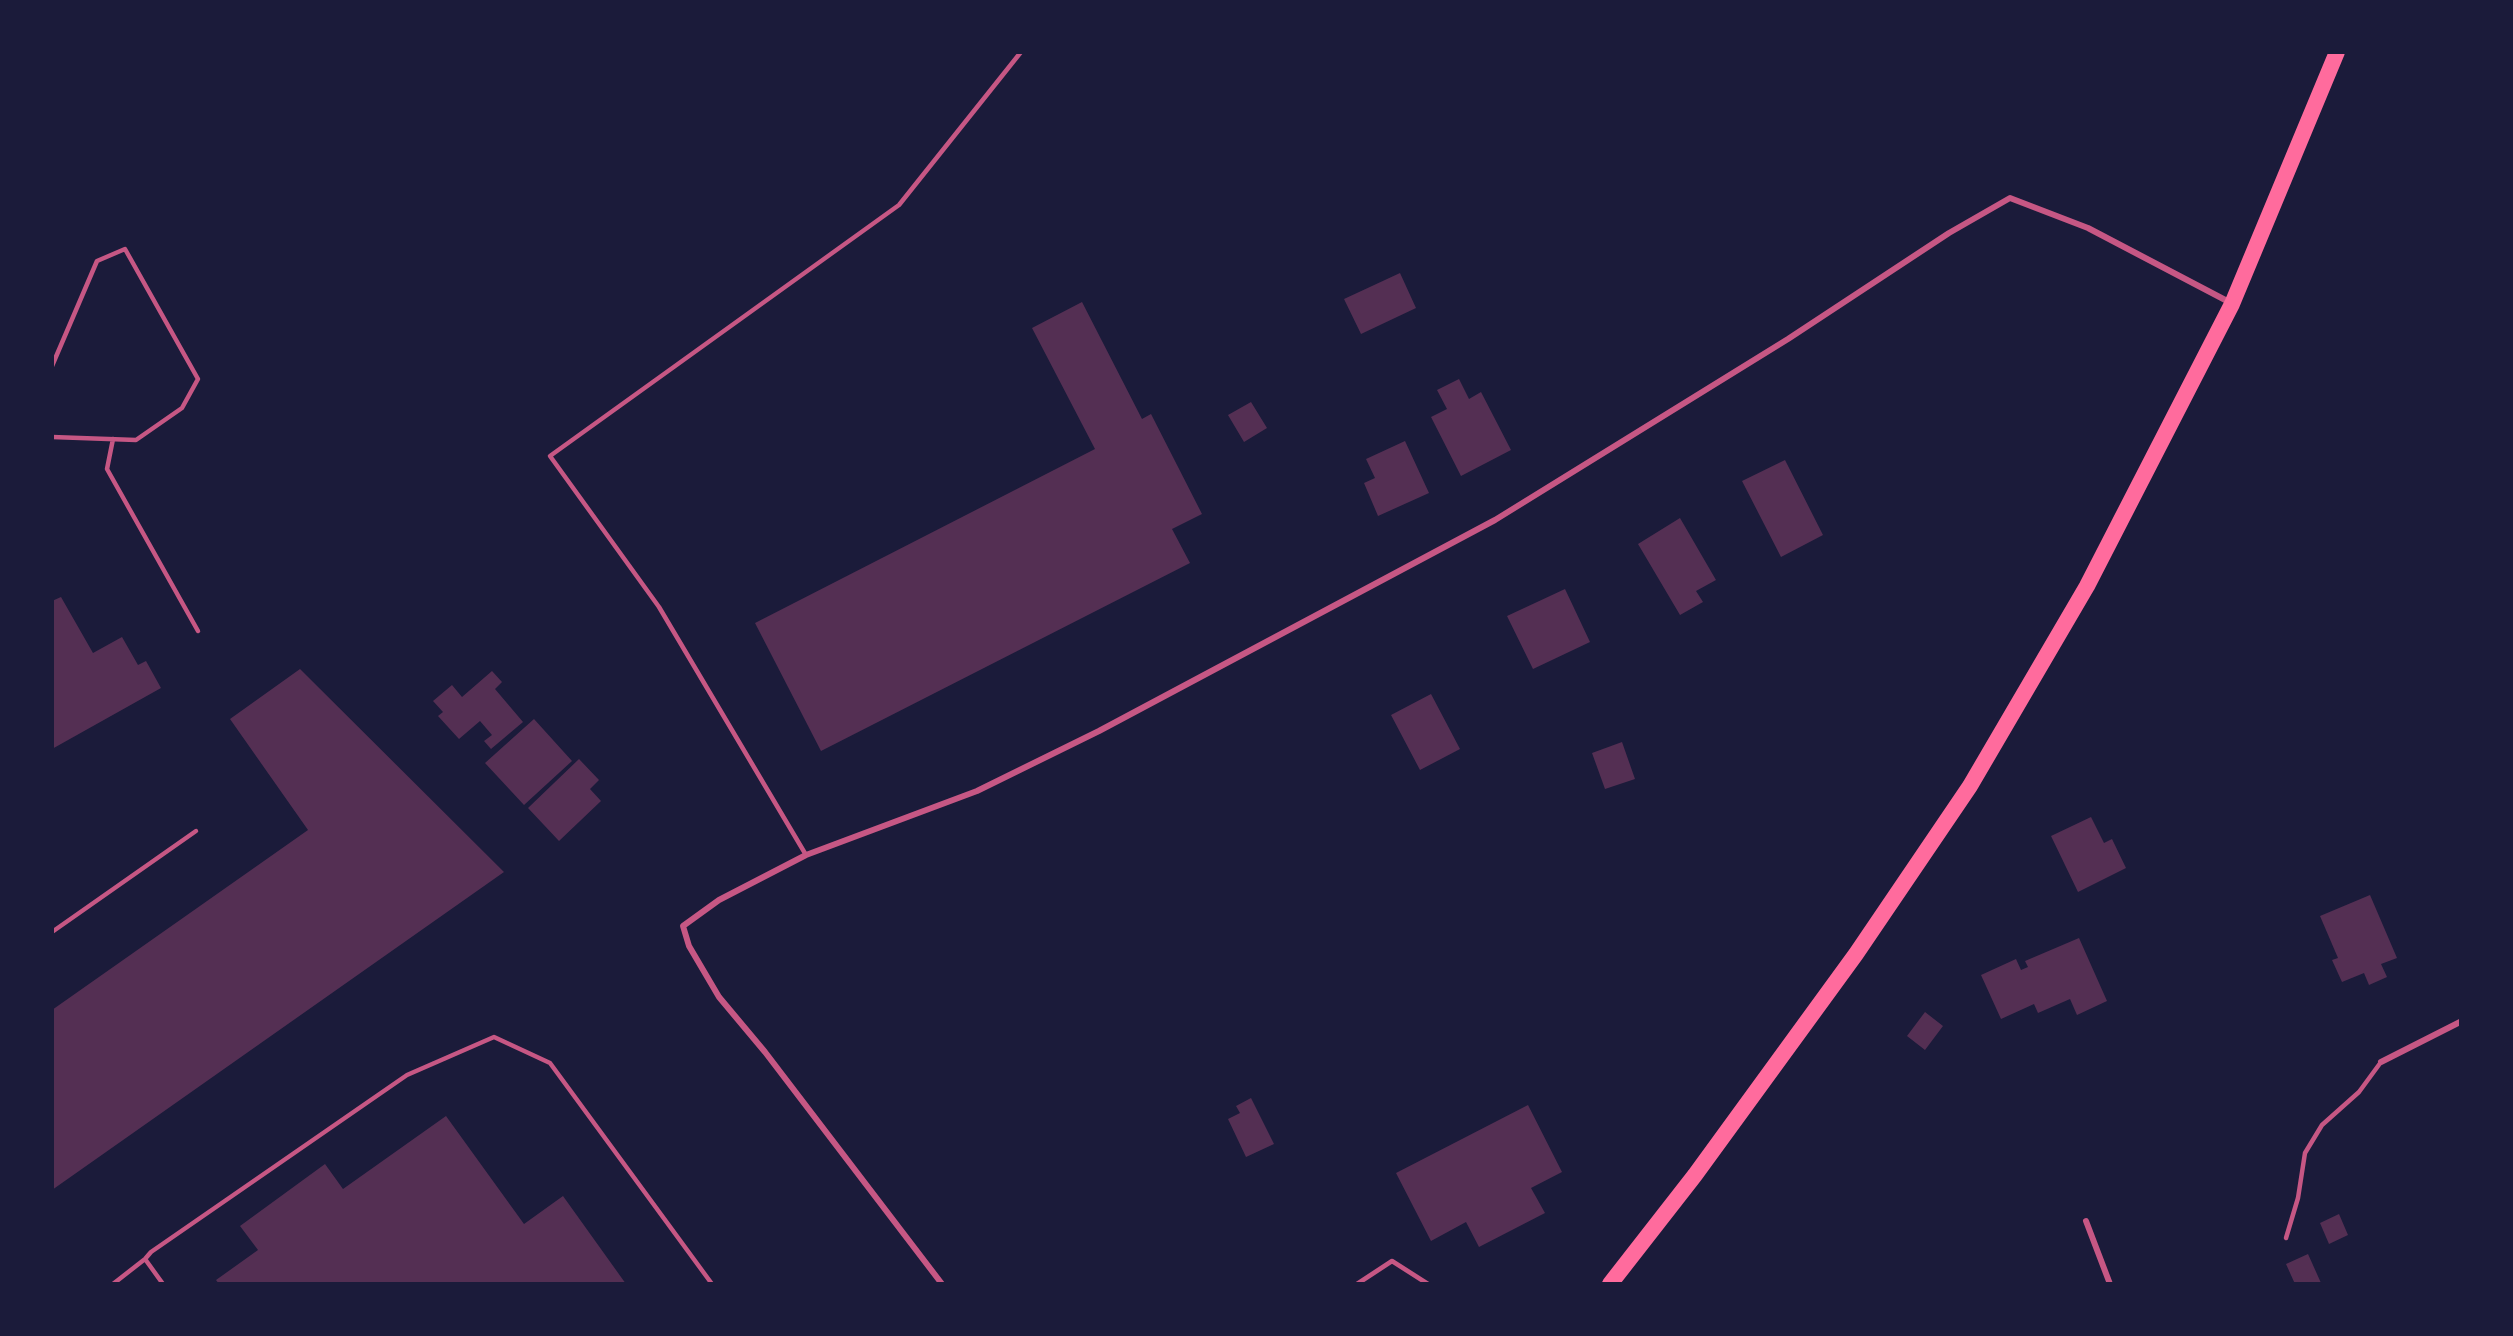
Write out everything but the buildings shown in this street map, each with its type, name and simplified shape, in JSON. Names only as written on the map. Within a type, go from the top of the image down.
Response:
[{"type":"highway","points":[[1610,1284],[1695,1175],[1842,973],[1970,786],[2087,586],[2232,304],[2337,52]]},
{"type":"street","points":[[942,1284],[765,1052],[719,997],[689,946],[683,926],[718,900],[806,855],[977,791],[1109,726],[1495,520],[1778,346],[1950,233],[2010,198],[2088,228],[2232,304]]},
{"type":"street","points":[[2382,1062],[2460,1022]]},
{"type":"street","points":[[2086,1221],[2110,1284]]},
{"type":"lane","points":[[806,855],[659,607],[550,456],[899,205],[1021,52]]},
{"type":"lane","points":[[52,366],[97,261],[125,249],[198,379],[182,408],[136,440],[52,437]]},
{"type":"lane","points":[[113,439],[107,469],[198,631]]},
{"type":"lane","points":[[52,932],[196,831]]},
{"type":"lane","points":[[113,1284],[151,1252],[407,1075],[494,1037],[550,1063],[712,1284]]},
{"type":"lane","points":[[2286,1238],[2298,1198],[2305,1153],[2322,1125],[2359,1092],[2382,1062]]},
{"type":"lane","points":[[145,1259],[163,1284]]},
{"type":"lane","points":[[1357,1284],[1392,1261],[1428,1284]]}]
